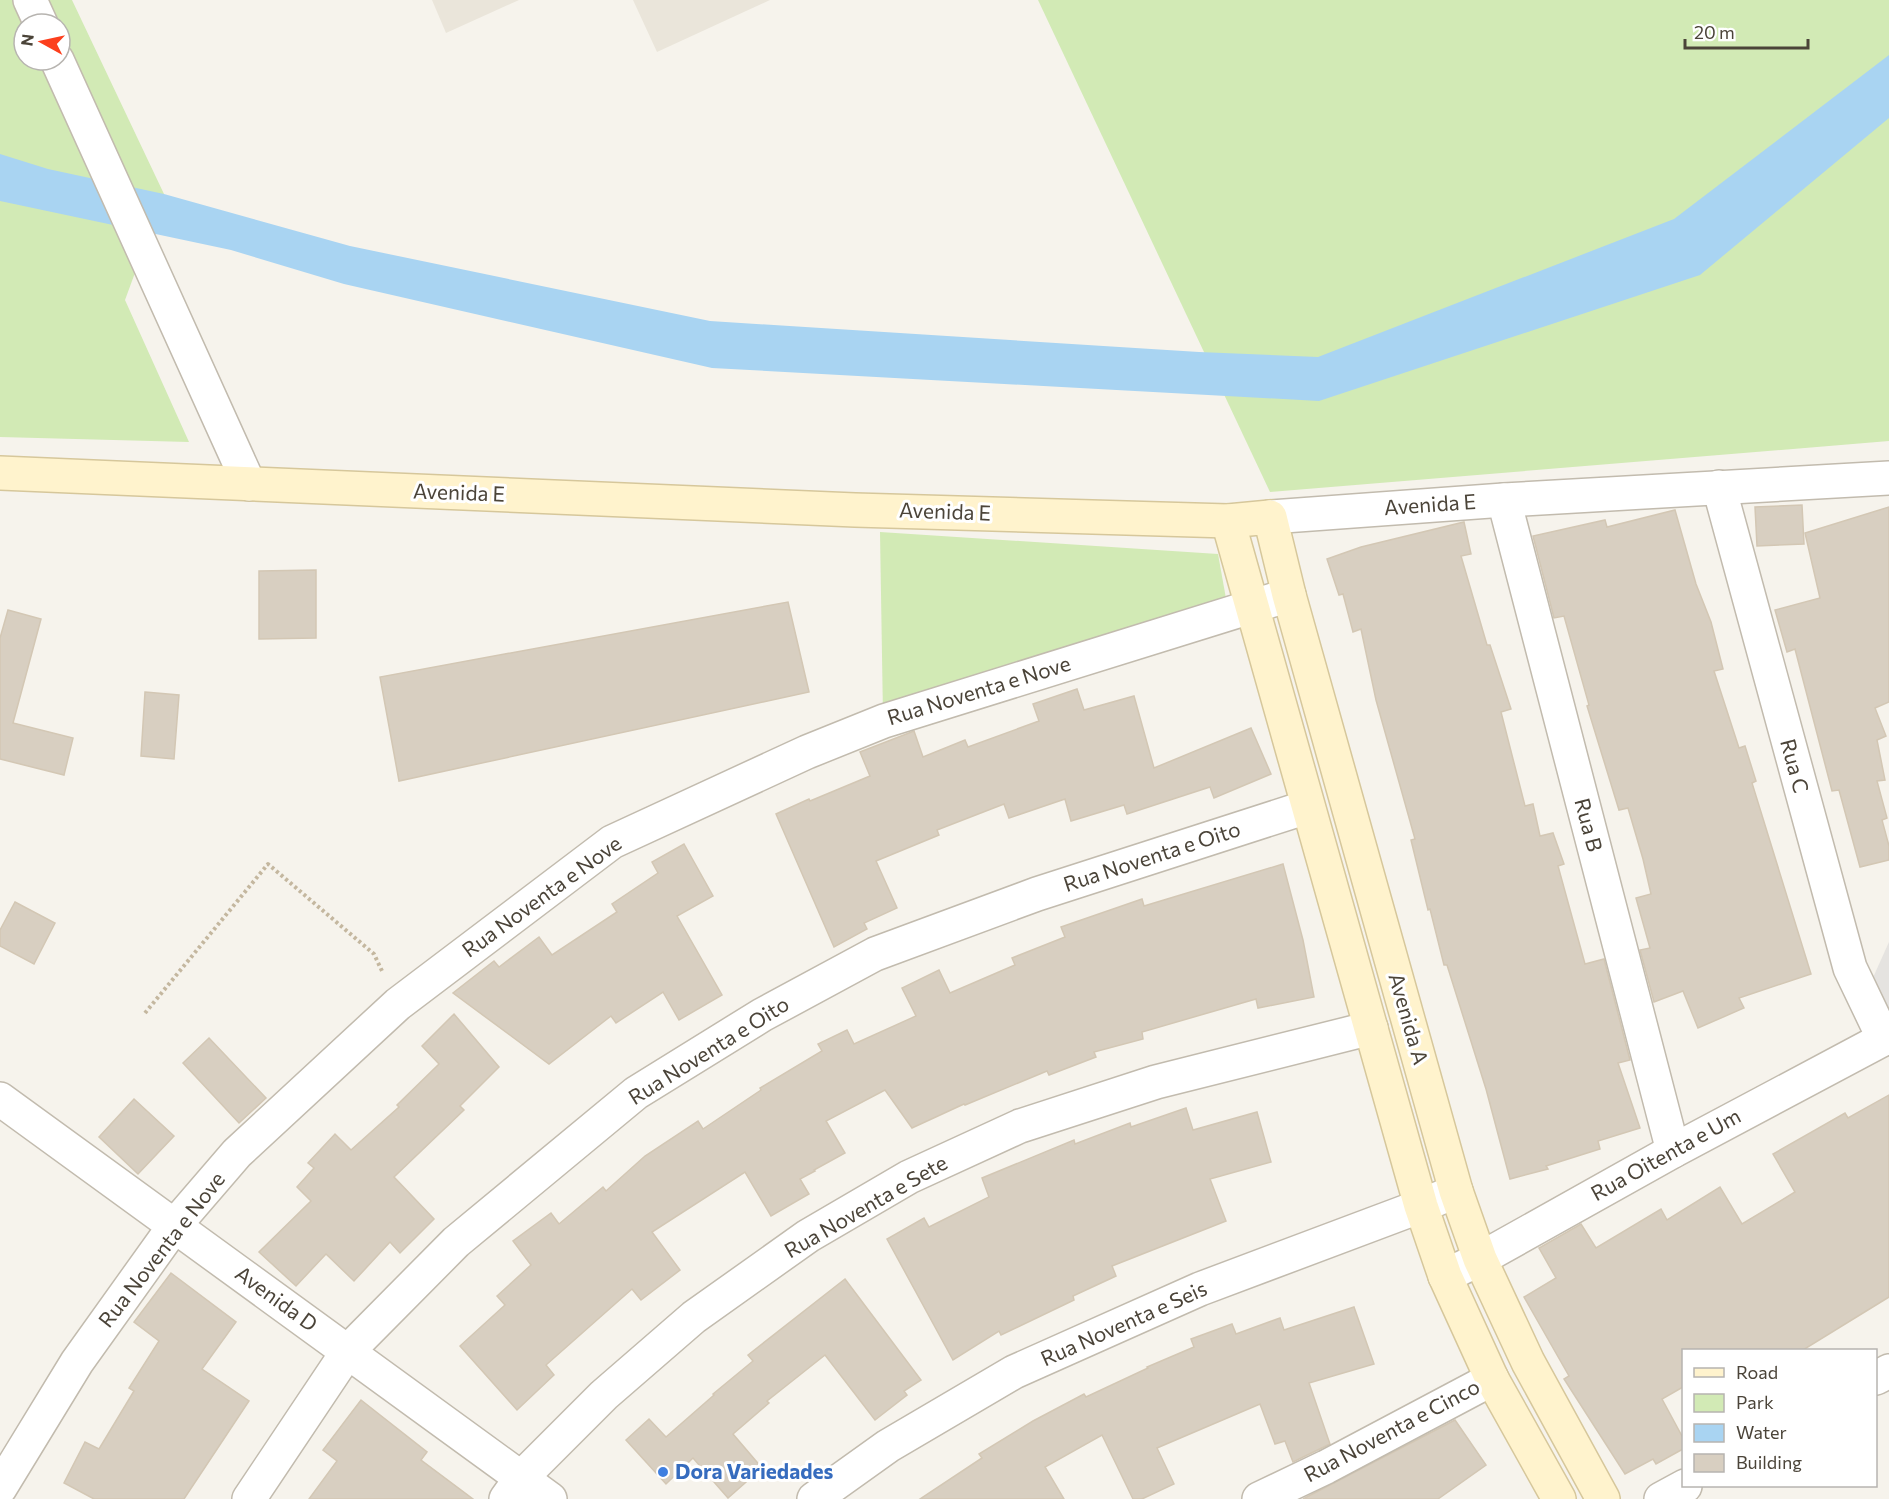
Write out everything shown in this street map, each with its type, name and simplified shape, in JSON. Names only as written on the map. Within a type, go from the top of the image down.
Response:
[{"type":"main road","name":"Avenida E","points":[[0,473],[855,510],[1228,521],[1270,517]]},
{"type":"main road","name":"Avenida A","points":[[1270,517],[1289,595],[1456,1191],[1480,1259],[1528,1362],[1603,1499]]},
{"type":"main road","name":"Avenida A","points":[[1228,521],[1421,1206],[1445,1276],[1492,1379],[1559,1499]]},
{"type":"street","points":[[62,72],[249,484]]},
{"type":"street","name":"Avenida E","points":[[1270,517],[1504,500],[1889,478]]},
{"type":"street","name":"Rua C","points":[[1719,487],[1850,968],[1887,1038]]},
{"type":"street","name":"Rua B","points":[[1504,500],[1673,1151]]},
{"type":"street","name":"Rua Noventa e Nove","points":[[2,1484],[77,1362],[175,1225],[237,1153],[398,1004],[612,842],[796,757],[884,721],[1289,595]]},
{"type":"street","name":"Rua Noventa e Oito","points":[[249,1499],[348,1351],[456,1242],[636,1094],[762,1015],[875,954],[1036,894],[1307,807]]},
{"type":"street","name":"Rua Noventa e Sete","points":[[513,1488],[604,1395],[694,1317],[808,1236],[909,1177],[1020,1126],[1156,1082],[1371,1028]]},
{"type":"street","name":"Rua Oitenta e Um","points":[[1445,1276],[1480,1259],[1673,1151],[1887,1038]]},
{"type":"street","name":"Avenida D","points":[[0,1099],[348,1351],[513,1488],[550,1499]]},
{"type":"street","name":"Rua Noventa e Seis","points":[[814,1499],[888,1446],[1014,1372],[1200,1289],[1456,1191]]},
{"type":"street","name":"Rua Noventa e Cinco","points":[[1259,1499],[1326,1467],[1492,1379]]},
{"type":"street","points":[[1661,1499],[1682,1487]]},
{"type":"path","points":[[145,1014],[268,864],[374,954],[398,1004]]},
{"type":"shaded area","points":[[432,0],[519,0],[446,33]]},
{"type":"shaded area","points":[[633,0],[770,0],[657,52]]},
{"type":"shaded area","points":[[1889,942],[1889,1030],[1862,1002]]},
{"type":"green space","points":[[0,0],[72,0],[164,194],[125,300],[189,442],[0,437]]},
{"type":"green space","points":[[1038,0],[1889,0],[1889,441],[1270,492]]},
{"type":"green space","points":[[880,532],[1218,554],[1227,604],[883,717]]},
{"type":"water","points":[[1889,55],[1889,118],[1700,275],[1319,401],[712,368],[344,284],[231,250],[0,201],[0,154],[48,169],[164,194],[350,246],[710,321],[1199,352],[1318,357],[1674,219]]},
{"type":"building","points":[[1802,505],[1804,544],[1757,546],[1755,507]]},
{"type":"building","points":[[1889,507],[1889,702],[1875,708],[1886,736],[1877,740],[1885,780],[1877,781],[1887,818],[1882,820],[1889,846],[1889,860],[1860,867],[1839,790],[1832,791],[1795,649],[1787,652],[1775,610],[1820,598],[1805,533]]},
{"type":"building","points":[[1675,510],[1696,584],[1711,622],[1723,669],[1714,671],[1739,748],[1745,746],[1756,781],[1752,783],[1811,974],[1739,998],[1744,1008],[1698,1028],[1683,991],[1654,1002],[1640,950],[1650,948],[1636,898],[1651,894],[1643,859],[1628,808],[1619,810],[1587,706],[1589,705],[1564,616],[1554,618],[1533,536],[1605,520],[1607,527]]},
{"type":"building","points":[[1464,522],[1471,554],[1461,556],[1487,645],[1490,645],[1511,709],[1501,712],[1525,806],[1533,804],[1540,836],[1553,833],[1564,864],[1558,866],[1585,964],[1604,959],[1630,1060],[1618,1063],[1640,1128],[1598,1141],[1600,1149],[1546,1166],[1548,1169],[1510,1179],[1486,1089],[1447,965],[1444,965],[1430,909],[1428,910],[1411,840],[1415,839],[1376,700],[1361,629],[1353,632],[1343,594],[1339,595],[1327,559],[1361,547]]},
{"type":"building","points":[[316,570],[316,638],[259,639],[259,571]]},
{"type":"building","points":[[788,602],[809,692],[399,781],[380,677]]},
{"type":"building","points":[[8,610],[41,619],[13,723],[73,738],[64,775],[0,759],[0,638]]},
{"type":"building","points":[[1077,689],[1084,710],[1134,696],[1154,768],[1251,728],[1271,774],[1214,798],[1210,787],[1127,814],[1124,805],[1071,821],[1065,799],[1009,818],[1004,804],[937,830],[939,835],[876,861],[897,908],[864,923],[867,929],[834,947],[776,814],[870,776],[860,752],[914,731],[923,757],[965,740],[968,747],[1039,721],[1033,704]]},
{"type":"building","points":[[145,692],[179,695],[174,759],[141,756]]},
{"type":"building","points":[[684,844],[713,896],[677,916],[722,995],[679,1020],[663,992],[616,1023],[611,1016],[549,1064],[453,993],[494,961],[499,967],[539,937],[552,955],[617,912],[612,904],[658,873],[652,862]]},
{"type":"building","points":[[1283,864],[1303,940],[1314,997],[1258,1008],[1256,999],[1142,1032],[1143,1039],[1094,1052],[1096,1057],[1049,1075],[1047,1071],[964,1104],[912,1128],[885,1090],[826,1121],[845,1153],[800,1179],[809,1194],[771,1216],[745,1172],[652,1232],[680,1270],[641,1300],[632,1289],[546,1365],[554,1375],[517,1410],[460,1346],[505,1305],[497,1296],[531,1265],[513,1241],[551,1213],[559,1224],[603,1187],[606,1191],[645,1156],[698,1121],[703,1129],[761,1090],[760,1088],[822,1051],[818,1044],[847,1030],[854,1044],[916,1016],[902,988],[939,970],[950,993],[1015,965],[1012,958],[1065,937],[1061,927],[1142,899],[1144,906]]},
{"type":"building","points":[[15,902],[55,923],[34,964],[0,946],[0,930]]},
{"type":"building","points":[[454,1014],[499,1067],[460,1106],[464,1110],[394,1177],[434,1219],[400,1253],[390,1242],[354,1281],[326,1254],[296,1286],[259,1252],[311,1201],[297,1187],[314,1168],[308,1163],[335,1134],[351,1150],[399,1107],[397,1105],[439,1064],[422,1046]]},
{"type":"building","points":[[209,1038],[266,1098],[239,1123],[183,1063]]},
{"type":"building","points":[[1889,1095],[1889,1297],[1805,1349],[1682,1349],[1682,1388],[1662,1399],[1682,1436],[1682,1450],[1656,1464],[1653,1459],[1625,1474],[1564,1379],[1569,1376],[1524,1297],[1556,1278],[1539,1248],[1581,1224],[1596,1248],[1661,1209],[1667,1220],[1720,1187],[1742,1224],[1795,1192],[1773,1154],[1845,1113],[1848,1118]]},
{"type":"building","points":[[134,1099],[174,1136],[138,1174],[99,1137]]},
{"type":"building","points":[[1186,1108],[1193,1130],[1257,1112],[1271,1162],[1210,1179],[1226,1221],[1112,1266],[1116,1276],[1073,1296],[1074,1300],[1001,1335],[999,1331],[953,1360],[887,1239],[924,1218],[929,1227],[989,1197],[982,1178],[1074,1140],[1075,1144],[1130,1123],[1131,1127]]},
{"type":"building","points":[[171,1273],[236,1322],[202,1369],[249,1401],[184,1499],[94,1499],[64,1483],[85,1442],[99,1449],[134,1391],[129,1388],[159,1341],[134,1322]]},
{"type":"building","points":[[845,1279],[921,1380],[904,1391],[907,1395],[875,1420],[825,1355],[767,1401],[769,1403],[733,1434],[762,1468],[728,1498],[693,1458],[666,1484],[626,1440],[649,1419],[666,1437],[753,1361],[748,1355]]},
{"type":"building","points":[[1354,1307],[1374,1364],[1309,1383],[1330,1444],[1293,1462],[1285,1441],[1275,1444],[1260,1404],[1157,1448],[1174,1484],[1142,1499],[1133,1499],[1102,1435],[1045,1467],[1064,1499],[920,1499],[982,1458],[979,1454],[1033,1421],[1084,1394],[1086,1397],[1194,1347],[1191,1339],[1232,1324],[1236,1334],[1280,1318],[1284,1330]]},
{"type":"building","points":[[361,1400],[427,1452],[421,1460],[473,1499],[309,1499],[337,1461],[323,1450]]},
{"type":"building","points":[[1455,1420],[1486,1465],[1438,1499],[1303,1499]]},
{"type":"place","name":"Dora Variedades","points":[[663,1472]]}]
